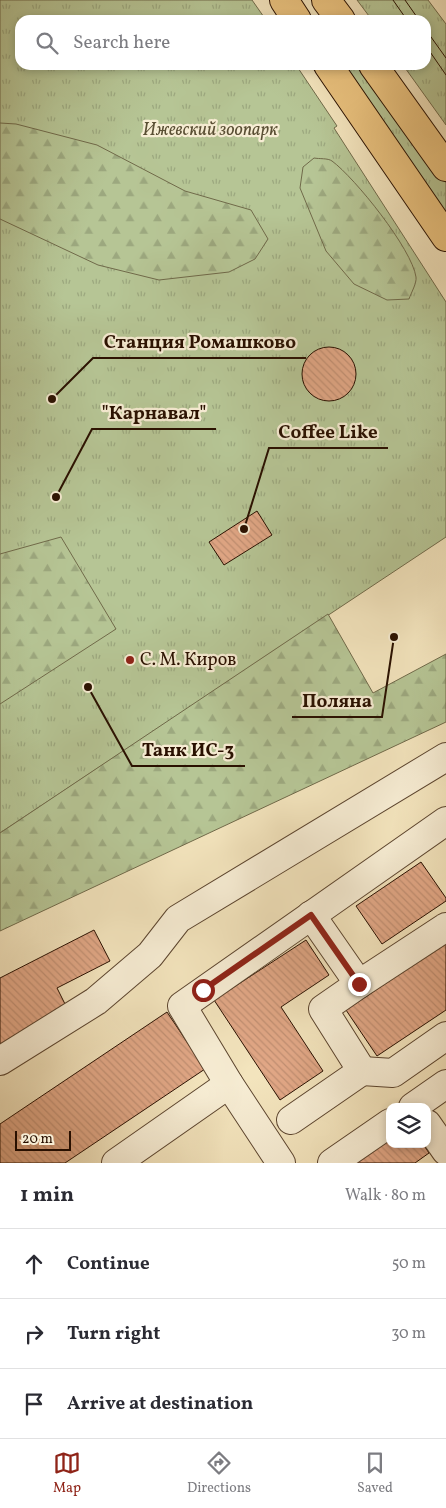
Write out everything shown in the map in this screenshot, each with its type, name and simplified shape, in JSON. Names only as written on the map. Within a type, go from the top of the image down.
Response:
[{"type":"main road","points":[[284,0],[294,15]]},
{"type":"main road","points":[[326,0],[337,15]]},
{"type":"main road","points":[[331,70],[446,237]]},
{"type":"main road","points":[[377,70],[446,167]]},
{"type":"lane","points":[[0,1061],[96,1001],[150,955],[178,919],[446,758]]},
{"type":"lane","points":[[281,1163],[229,1084],[182,1006],[446,821]]},
{"type":"lane","points":[[311,915],[359,984]]},
{"type":"lane","points":[[362,1072],[323,1009],[446,927]]},
{"type":"lane","points":[[291,1120],[362,1072],[393,1073],[446,1036]]},
{"type":"lane","points":[[116,1163],[229,1084]]},
{"type":"lane","points":[[426,1103],[446,1084]]},
{"type":"lane","points":[[332,1163],[386,1126]]},
{"type":"lane","points":[[431,1130],[446,1151]]},
{"type":"green space","name":"Ижевский зоопарк","points":[[0,0],[252,0],[262,15],[15,15],[15,70],[299,70],[337,126],[334,128],[446,302],[446,537],[0,833]]},
{"type":"green space","points":[[357,0],[428,0],[446,24],[446,125],[407,70],[431,70],[431,15],[368,15]]},
{"type":"green space","points":[[341,70],[367,70],[446,183],[446,224]]},
{"type":"green space","points":[[0,123],[16,124],[97,145],[185,191],[251,210],[268,239],[255,259],[229,272],[159,280],[98,265],[0,219]]},
{"type":"green space","points":[[314,158],[330,160],[342,170],[368,198],[394,232],[412,265],[416,277],[409,299],[387,300],[354,284],[326,251],[300,188],[303,167]]},
{"type":"green space","points":[[61,537],[116,629],[0,704],[0,554]]},
{"type":"green space","points":[[328,614],[373,693],[446,654],[446,722],[0,931],[0,833]]},
{"type":"building","points":[[329,347],[339,349],[348,355],[354,364],[356,374],[354,384],[348,393],[339,399],[329,401],[319,399],[310,393],[304,384],[302,374],[304,364],[310,355],[319,349]]},
{"type":"building","points":[[257,511],[272,535],[224,565],[209,542]]},
{"type":"building","points":[[421,862],[446,898],[446,901],[382,944],[356,906]]},
{"type":"building","points":[[94,930],[110,961],[57,988],[70,1014],[0,1050],[0,978]]},
{"type":"building","points":[[306,940],[329,975],[281,1007],[323,1071],[280,1100],[214,1000]]},
{"type":"building","points":[[446,943],[446,1010],[377,1056],[346,1010]]},
{"type":"building","points":[[167,1012],[205,1069],[65,1163],[0,1163],[0,1124]]},
{"type":"building","points":[[386,1141],[386,1148],[426,1148],[429,1153],[415,1163],[353,1163]]},
{"type":"tram line","points":[[393,0],[404,15]]},
{"type":"tram line","points":[[405,0],[416,15]]},
{"type":"tram line","points":[[431,37],[446,58]]},
{"type":"tram line","points":[[431,53],[446,75]]},
{"type":"place","name":"Станция Ромашково","points":[[52,399]]},
{"type":"place","name":"\"Карнавал\"","points":[[56,497]]},
{"type":"place","name":"Coffee Like","points":[[244,529]]},
{"type":"place","name":"Поляна","points":[[394,637]]},
{"type":"place","name":"С. М. Киров","points":[[130,660]]},
{"type":"place","name":"Танк ИС-3","points":[[88,687]]},
{"type":"route","points":[[203,990],[311,915],[359,984]]}]
